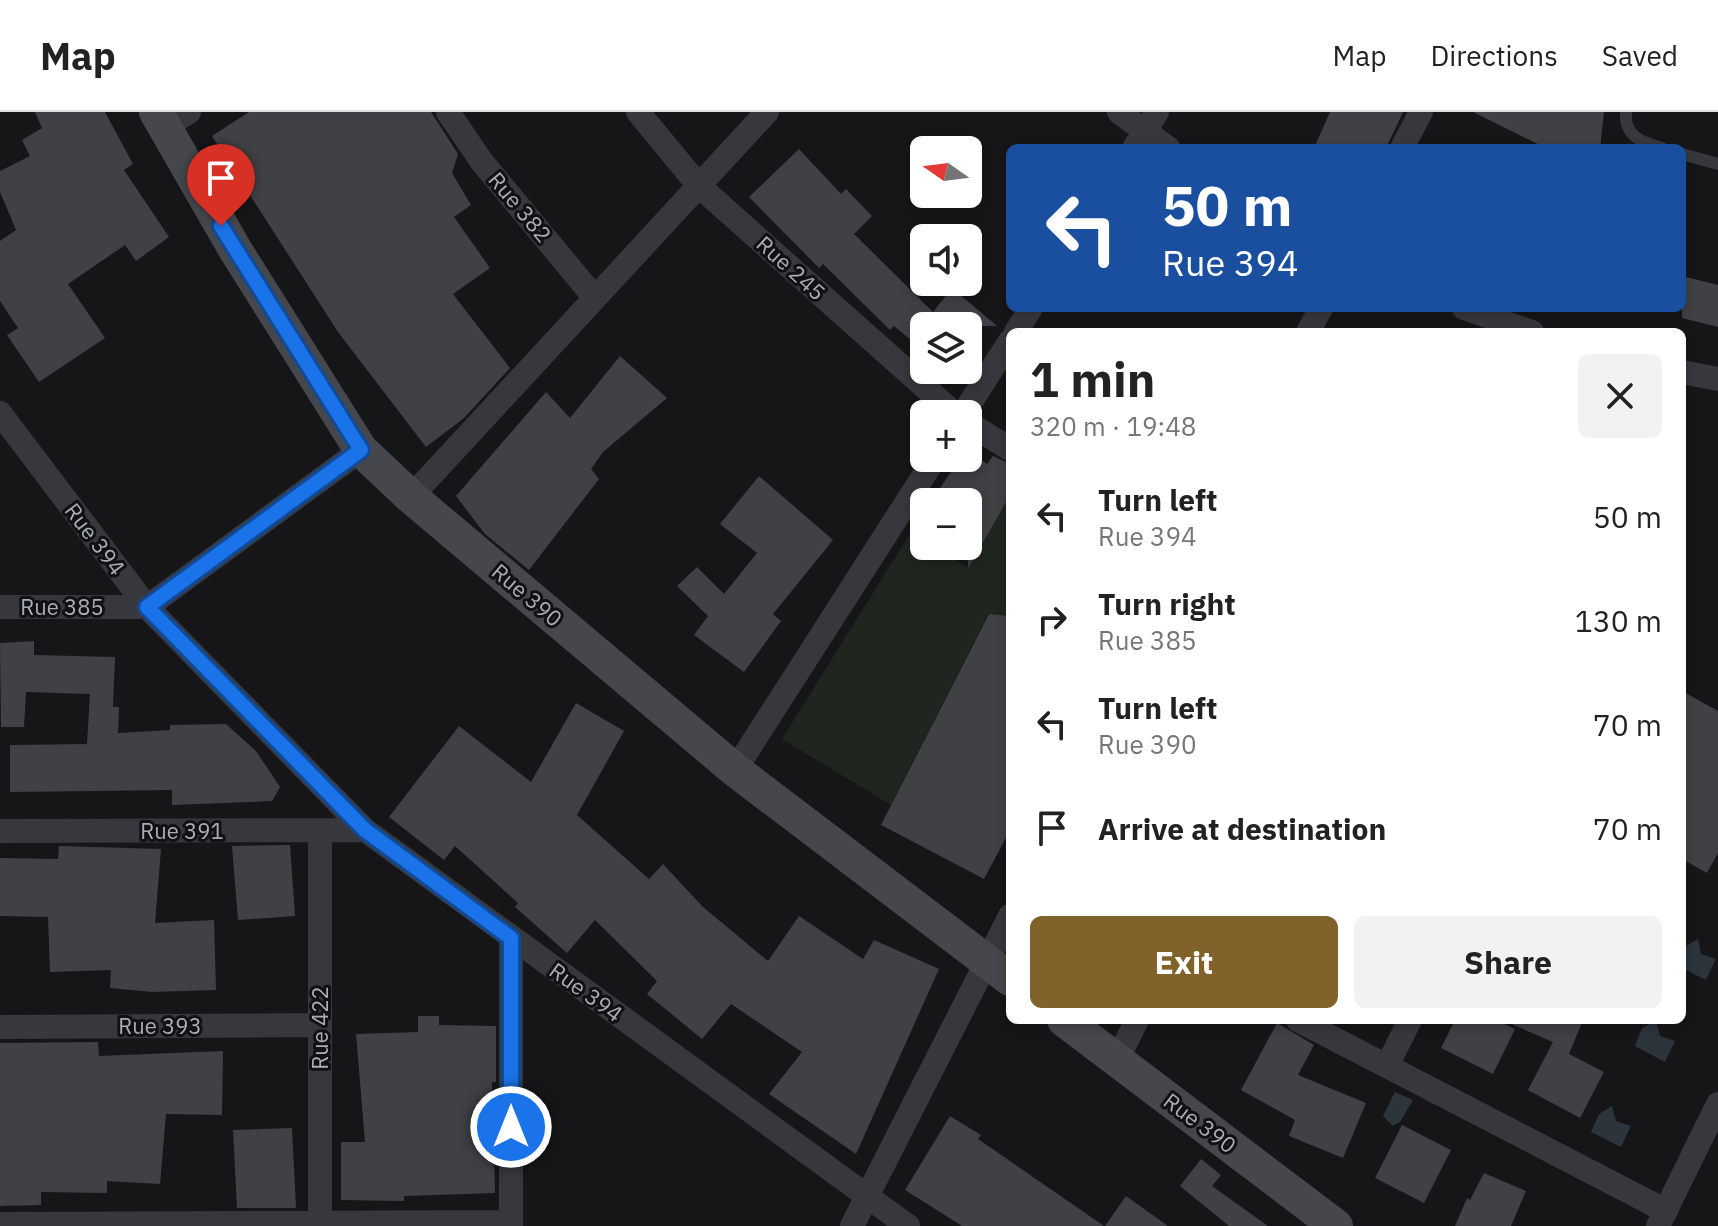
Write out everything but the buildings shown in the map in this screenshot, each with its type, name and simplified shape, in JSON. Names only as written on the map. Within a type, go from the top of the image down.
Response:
[{"type":"street","name":"Rue 382","points":[[448,112],[482,162],[595,298]]},
{"type":"street","name":"Rue 245","points":[[638,112],[699,186],[939,400]]},
{"type":"street","points":[[411,497],[767,112]]},
{"type":"street","points":[[1119,112],[1139,140],[1157,112]]},
{"type":"street","points":[[1404,144],[1421,112]]},
{"type":"street","name":"Rue 390","points":[[170,117],[236,251],[361,450],[411,497],[735,770],[998,970]]},
{"type":"street","points":[[1471,312],[1496,327]]},
{"type":"street","points":[[972,400],[1006,347]]},
{"type":"street","points":[[1686,373],[1718,379]]},
{"type":"street","name":"Rue 394","points":[[0,413],[147,607],[365,830],[908,1226]]},
{"type":"street","points":[[982,432],[1006,447]]},
{"type":"street","points":[[147,607],[361,450]]},
{"type":"street","points":[[735,770],[926,472]]},
{"type":"street","name":"Rue 385","points":[[0,607],[147,607]]},
{"type":"street","name":"Rue 422","points":[[320,830],[320,1224]]},
{"type":"street","name":"Rue 391","points":[[0,831],[365,830]]},
{"type":"street","points":[[852,1226],[998,970],[1006,934]]},
{"type":"street","points":[[0,1224],[511,1224],[511,938]]},
{"type":"street","name":"Rue 390","points":[[1069,1024],[1336,1226]]},
{"type":"street","points":[[1117,1060],[1135,1024]]},
{"type":"street","points":[[1306,1024],[1662,1218],[1718,1104]]},
{"type":"street","points":[[1387,1066],[1408,1024]]},
{"type":"street","name":"Rue 393","points":[[0,1027],[320,1025]]},
{"type":"lane","points":[[1626,112],[1630,133],[1649,144]]},
{"type":"lane","points":[[1686,155],[1718,164]]},
{"type":"shaded area","points":[[1006,502],[1006,616],[988,614],[891,805],[782,739],[910,534],[910,560],[956,560],[969,568],[973,560],[982,560],[982,545]]},
{"type":"shaded area","points":[[1698,939],[1701,954],[1716,959],[1706,980],[1686,970],[1686,946]]},
{"type":"shaded area","points":[[1657,1024],[1660,1036],[1675,1041],[1665,1062],[1635,1046],[1642,1028]]},
{"type":"shaded area","points":[[1395,1092],[1413,1100],[1400,1122],[1393,1126],[1383,1116]]},
{"type":"shaded area","points":[[1612,1106],[1616,1121],[1631,1126],[1621,1147],[1591,1132],[1599,1114]]},
{"type":"route","points":[[221,226],[361,450],[147,607],[365,830],[511,938],[511,1127]]}]
